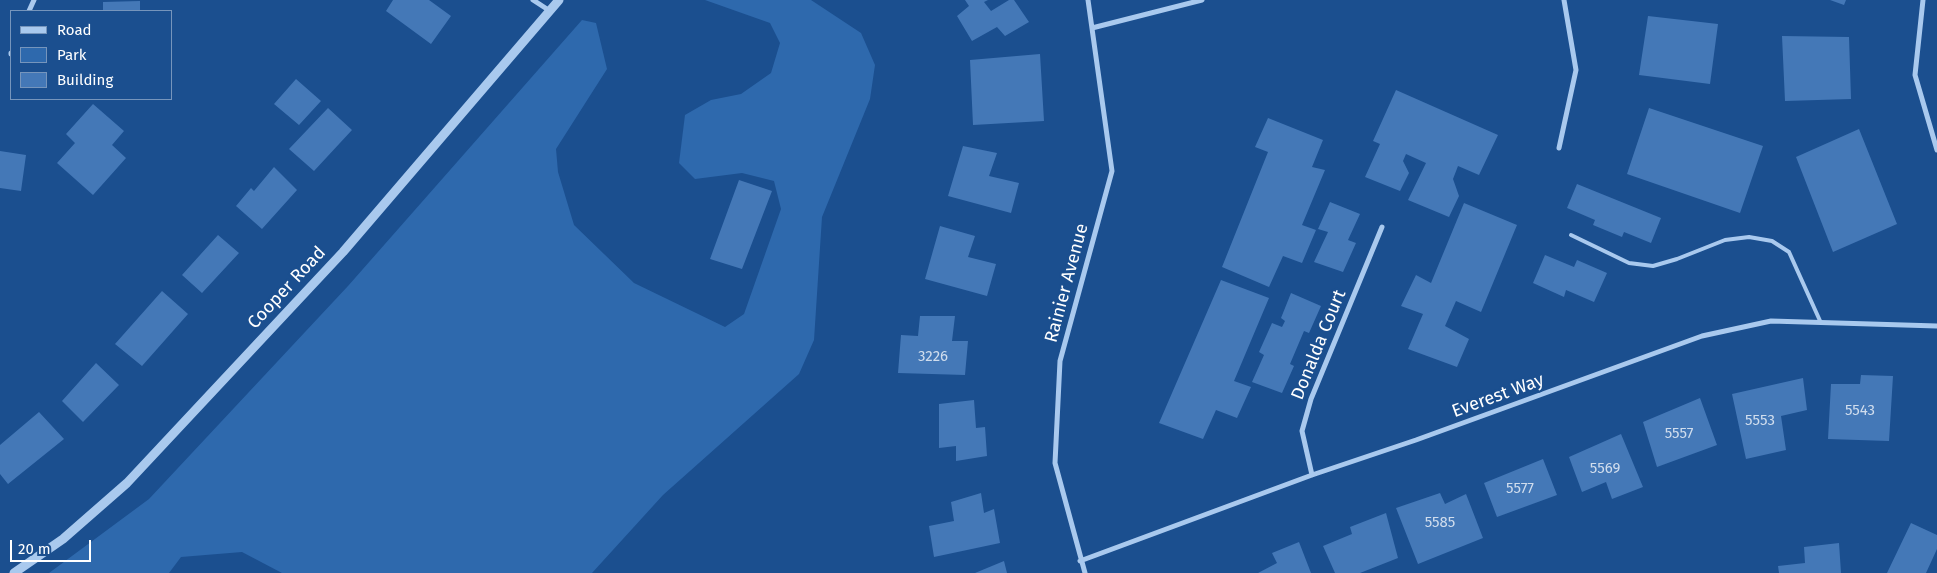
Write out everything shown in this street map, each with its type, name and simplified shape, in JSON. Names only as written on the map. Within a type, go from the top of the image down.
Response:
[{"type":"street","points":[[533,0],[550,11]]},
{"type":"street","name":"Cooper Road","points":[[14,573],[63,539],[127,483],[343,252],[558,0]]},
{"type":"street","name":"Rainier Avenue","points":[[1085,573],[1080,561],[1055,463],[1060,361],[1112,171],[1088,0]]},
{"type":"street","points":[[1092,28],[1202,0]]},
{"type":"street","points":[[1559,148],[1576,70],[1564,0]]},
{"type":"street","points":[[1923,0],[1915,75],[1937,150]]},
{"type":"street","name":"Donalda Court","points":[[1312,476],[1302,431],[1311,399],[1382,227]]},
{"type":"street","name":"Everest Way","points":[[1080,561],[1702,336],[1771,322],[1937,326]]},
{"type":"lane","points":[[1571,235],[1629,263],[1653,266],[1677,259],[1725,240],[1749,237],[1772,241],[1789,252],[1821,323]]},
{"type":"green space","points":[[705,0],[811,0],[861,33],[875,65],[870,99],[822,217],[814,340],[799,374],[663,495],[592,573],[282,573],[242,552],[181,557],[169,573],[49,573],[149,499],[348,286],[582,20],[596,23],[607,69],[556,149],[558,172],[574,225],[634,283],[725,327],[744,314],[781,209],[774,181],[742,173],[695,179],[679,163],[685,115],[711,100],[741,94],[771,73],[780,43],[770,23]]},
{"type":"building","points":[[393,0],[429,0],[451,16],[431,44],[386,11]]},
{"type":"building","points":[[965,0],[988,0],[984,2],[991,11],[1009,0],[1014,0],[1029,22],[1005,36],[997,27],[972,41],[957,16],[969,6]]},
{"type":"building","points":[[1830,0],[1846,0],[1844,5]]},
{"type":"building","points":[[140,1],[140,10],[103,10],[103,2]]},
{"type":"building","points":[[1648,16],[1718,24],[1710,84],[1639,75]]},
{"type":"building","points":[[1782,36],[1849,37],[1851,99],[1785,101]]},
{"type":"building","points":[[1040,54],[1044,121],[973,125],[970,60]]},
{"type":"building","points":[[296,79],[321,101],[299,125],[274,104]]},
{"type":"building","points":[[1396,90],[1498,135],[1479,175],[1458,166],[1453,179],[1459,196],[1449,217],[1408,200],[1426,163],[1406,154],[1403,161],[1409,173],[1400,191],[1365,177],[1380,144],[1373,141]]},
{"type":"building","points":[[93,104],[124,131],[112,145],[126,158],[93,195],[57,163],[75,143],[66,134]]},
{"type":"building","points":[[328,108],[352,130],[314,171],[289,149]]},
{"type":"building","points":[[1649,108],[1763,146],[1740,213],[1627,174]]},
{"type":"building","points":[[1268,118],[1323,140],[1312,167],[1325,170],[1302,225],[1316,230],[1302,263],[1283,256],[1269,287],[1222,267],[1268,152],[1255,147]]},
{"type":"building","points":[[1859,129],[1897,224],[1833,252],[1796,157]]},
{"type":"building","points":[[963,146],[997,153],[989,176],[1019,183],[1011,213],[948,196]]},
{"type":"building","points":[[0,151],[26,155],[21,191],[0,188]]},
{"type":"building","points":[[274,167],[297,190],[262,229],[236,206],[251,188],[254,191]]},
{"type":"building","points":[[739,180],[772,191],[742,269],[710,259]]},
{"type":"building","points":[[1577,184],[1661,218],[1651,243],[1624,232],[1622,237],[1593,225],[1595,220],[1567,208]]},
{"type":"building","points":[[1330,202],[1360,214],[1348,240],[1356,243],[1343,272],[1314,262],[1328,232],[1318,229]]},
{"type":"building","points":[[1464,203],[1517,225],[1481,312],[1456,301],[1445,326],[1469,339],[1457,367],[1408,349],[1423,314],[1401,306],[1416,275],[1431,283]]},
{"type":"building","points":[[940,226],[975,236],[968,257],[996,264],[987,296],[925,279]]},
{"type":"building","points":[[218,235],[239,253],[202,293],[182,275]]},
{"type":"building","points":[[1545,255],[1574,267],[1577,260],[1607,273],[1594,302],[1566,290],[1564,297],[1533,283]]},
{"type":"building","points":[[1221,280],[1269,298],[1234,381],[1251,387],[1237,418],[1216,410],[1203,439],[1159,423]]},
{"type":"building","points":[[162,291],[188,314],[142,366],[115,344]]},
{"type":"building","points":[[1291,293],[1321,306],[1309,333],[1304,331],[1290,364],[1294,366],[1282,393],[1252,382],[1264,355],[1259,352],[1272,323],[1282,327],[1285,321],[1281,318]]},
{"type":"building","points":[[920,316],[955,316],[952,341],[968,341],[965,375],[898,373],[901,335],[918,336]]},
{"type":"building","points":[[96,363],[119,385],[83,422],[62,401]]},
{"type":"building","points":[[1861,375],[1893,376],[1889,441],[1828,439],[1831,384],[1860,384]]},
{"type":"building","points":[[1803,378],[1807,410],[1781,416],[1786,450],[1746,459],[1732,394]]},
{"type":"building","points":[[1700,398],[1717,445],[1657,467],[1643,422]]},
{"type":"building","points":[[974,400],[976,428],[985,427],[987,456],[956,461],[956,446],[939,448],[939,404]]},
{"type":"building","points":[[39,412],[64,439],[8,484],[0,474],[0,445]]},
{"type":"building","points":[[1621,434],[1643,487],[1612,499],[1606,482],[1582,492],[1569,457]]},
{"type":"building","points":[[1543,459],[1557,495],[1497,517],[1484,483]]},
{"type":"building","points":[[981,493],[984,513],[994,509],[1000,543],[934,557],[929,526],[954,521],[951,502]]},
{"type":"building","points":[[1440,493],[1445,504],[1466,494],[1483,538],[1418,564],[1396,508]]},
{"type":"building","points":[[1386,513],[1398,558],[1360,573],[1335,573],[1323,546],[1352,534],[1350,527]]},
{"type":"building","points":[[1911,523],[1937,535],[1937,549],[1926,573],[1887,573]]},
{"type":"building","points":[[1299,542],[1311,573],[1258,573],[1277,563],[1272,553]]},
{"type":"building","points":[[1839,543],[1841,573],[1779,573],[1778,566],[1805,563],[1804,547]]},
{"type":"building","points":[[1004,561],[1007,573],[975,573]]}]
